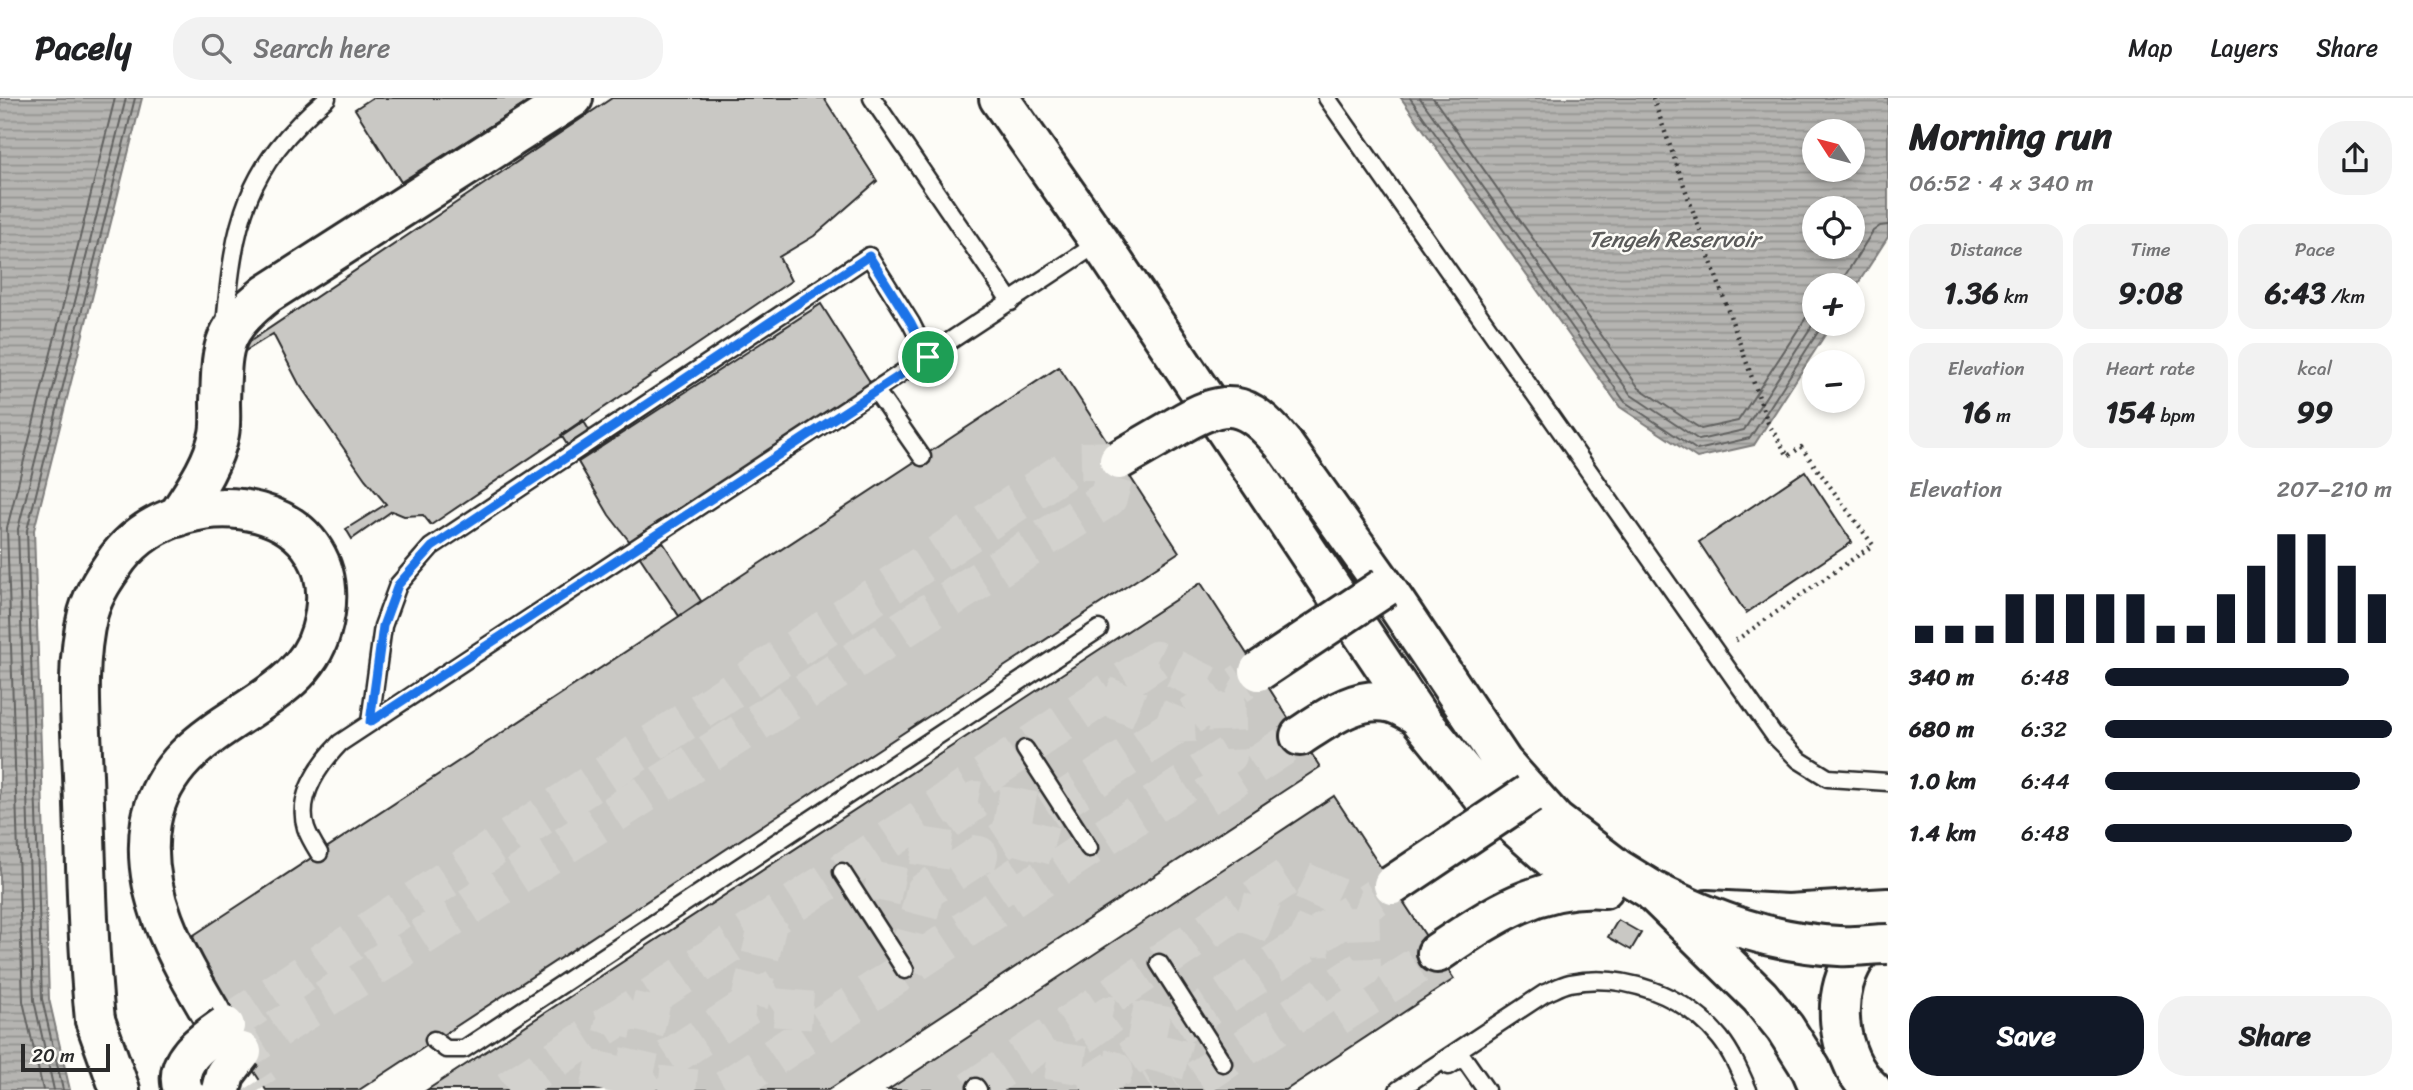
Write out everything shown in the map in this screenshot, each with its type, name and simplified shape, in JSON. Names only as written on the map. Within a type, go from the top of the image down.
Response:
[{"type":"highway","points":[[177,517],[215,451],[219,432],[223,346],[237,320],[267,293],[573,98]]},
{"type":"highway","points":[[999,98],[1100,242],[1416,715],[1484,798],[1584,887]]},
{"type":"highway","points":[[1119,460],[1196,415],[1215,407],[1235,408],[1254,415],[1283,444],[1385,587],[1503,763],[1555,821],[1586,846],[1653,891],[1730,926],[1771,938],[1841,946],[1888,944]]},
{"type":"highway","points":[[120,1090],[95,1020],[88,939],[82,741],[84,635],[97,589],[134,541],[150,529],[177,517],[226,507],[270,514],[291,527],[309,545],[320,564],[326,584],[321,633],[304,664],[280,687],[206,736],[188,753],[159,796],[152,817],[148,840],[155,898],[174,948],[226,1031],[225,1074],[221,1090]]},
{"type":"highway","points":[[1259,671],[1385,587]]},
{"type":"highway","points":[[1300,736],[1342,711],[1371,702],[1393,703],[1416,715]]},
{"type":"highway","points":[[1393,886],[1529,794]]},
{"type":"highway","points":[[1437,953],[1499,911],[1532,898],[1584,887],[1606,888],[1717,911],[1788,914],[1888,908]]},
{"type":"highway","points":[[1653,891],[1760,997],[1786,1028],[1811,1069],[1820,1090]]},
{"type":"highway","points":[[1872,1090],[1858,1077],[1846,1055],[1841,1032],[1841,1005],[1848,973],[1861,950],[1888,927]]},
{"type":"highway","points":[[183,1090],[181,1074],[185,1063],[198,1045],[226,1031]]},
{"type":"lane","points":[[223,346],[235,238],[255,180],[297,125],[327,98]]},
{"type":"lane","points":[[872,98],[1011,302]]},
{"type":"lane","points":[[1327,98],[1774,735],[1799,760],[1828,778],[1888,782]]},
{"type":"lane","points":[[318,853],[306,829],[304,818],[307,794],[313,779],[340,743],[1100,242]]},
{"type":"lane","points":[[370,722],[383,626],[398,585],[432,547],[869,256],[911,323],[928,357]]},
{"type":"lane","points":[[876,391],[922,457]]},
{"type":"lane","points":[[435,1040],[446,1049],[464,1049],[1099,629]]},
{"type":"lane","points":[[1025,749],[1089,848]]},
{"type":"lane","points":[[844,875],[903,967]]},
{"type":"lane","points":[[1158,963],[1223,1063]]},
{"type":"lane","points":[[1398,1090],[1545,993],[1568,983],[1598,980],[1648,988],[1696,1014],[1720,1038],[1748,1090]]},
{"type":"lane","points":[[1414,1090],[1464,1057],[1486,1090]]},
{"type":"path","points":[[1653,98],[1768,423],[1788,456],[1801,447],[1873,545],[1718,654]]},
{"type":"water","points":[[0,98],[142,98],[34,530],[49,999],[70,1090],[0,1090]]},
{"type":"water","name":"Tengeh Reservoir","points":[[1401,98],[1888,98],[1888,237],[1865,273],[1802,273],[1802,336],[1824,336],[1815,350],[1802,350],[1802,371],[1754,445],[1697,458],[1620,407]]},
{"type":"building","points":[[372,98],[535,98],[401,182],[355,109]]},
{"type":"building","points":[[612,98],[824,98],[877,181],[814,236],[779,257],[791,281],[431,525],[423,515],[404,516],[392,511],[352,539],[346,529],[386,504],[365,479],[299,384],[273,334],[234,358],[231,354]]},
{"type":"building","points":[[821,304],[872,385],[630,542],[609,515],[578,462]]},
{"type":"building","points":[[1059,367],[1179,552],[359,1090],[266,1090],[174,948]]},
{"type":"building","points":[[583,420],[600,448],[578,462],[561,435]]},
{"type":"building","points":[[1805,471],[1852,542],[1746,613],[1699,542]]},
{"type":"building","points":[[653,527],[701,601],[679,616],[630,542]]},
{"type":"building","points":[[1201,583],[1320,767],[828,1090],[427,1090]]},
{"type":"building","points":[[1334,796],[1454,979],[1286,1090],[888,1090]]},
{"type":"building","points":[[1618,920],[1641,933],[1631,950],[1608,937]]},
{"type":"tunnel","points":[[225,1026],[1079,461],[1119,460],[1108,498],[242,1052]]},
{"type":"tunnel","points":[[508,1090],[842,872],[1156,660],[1226,693],[1228,755],[724,1090]]},
{"type":"tunnel","points":[[905,970],[925,891],[1244,681]]},
{"type":"tunnel","points":[[1104,695],[1176,726],[1177,747]]},
{"type":"tunnel","points":[[1206,797],[1300,736]]},
{"type":"tunnel","points":[[947,821],[976,800],[1043,813],[1028,869],[997,890]]},
{"type":"tunnel","points":[[913,845],[979,855],[976,866]]},
{"type":"tunnel","points":[[971,1090],[1290,875],[1360,907],[1362,970],[1181,1090]]},
{"type":"tunnel","points":[[866,879],[925,891]]},
{"type":"tunnel","points":[[1082,1090],[1376,897]]},
{"type":"tunnel","points":[[1238,910],[1310,940],[1311,961]]},
{"type":"tunnel","points":[[769,919],[749,1005],[839,1013]]},
{"type":"tunnel","points":[[1337,1017],[1437,953]]},
{"type":"tunnel","points":[[621,1090],[777,987]]},
{"type":"tunnel","points":[[653,996],[633,1082],[712,1090]]},
{"type":"tunnel","points":[[1081,1036],[1110,1015],[1177,1028],[1162,1084],[1152,1090]]},
{"type":"tunnel","points":[[599,1090],[615,1020]]},
{"type":"tunnel","points":[[224,1035],[260,1090]]},
{"type":"tunnel","points":[[1047,1060],[1114,1070],[1111,1080]]},
{"type":"route","points":[[869,256],[911,323],[928,357],[370,722],[383,626],[398,585],[432,547],[869,256]]}]
